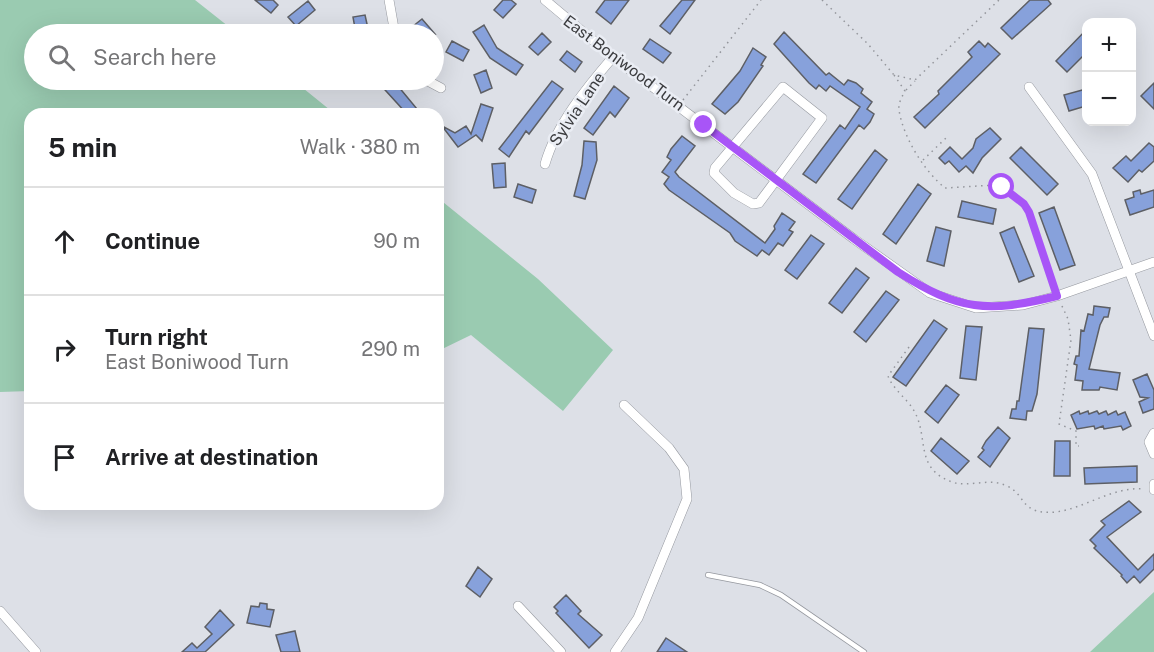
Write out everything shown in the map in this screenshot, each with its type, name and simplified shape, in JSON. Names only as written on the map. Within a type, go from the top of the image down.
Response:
[{"type":"street","points":[[389,0],[393,24]]},
{"type":"street","name":"East Boniwood Turn","points":[[545,0],[614,57],[898,272],[938,296],[976,308],[1023,304],[1057,296],[1154,261]]},
{"type":"street","name":"Sylvia Lane","points":[[545,164],[550,145],[559,130],[614,57]]},
{"type":"street","points":[[783,87],[822,118],[776,179],[759,203],[753,204],[734,193],[714,173],[719,161],[783,87]]},
{"type":"street","points":[[1029,87],[1092,174],[1154,336]]},
{"type":"street","points":[[615,652],[638,618],[687,499],[684,469],[669,448],[624,405]]},
{"type":"street","points":[[1154,433],[1149,442],[1154,454]]},
{"type":"street","points":[[1154,484],[1154,490]]},
{"type":"street","points":[[518,606],[561,652]]},
{"type":"street","points":[[0,612],[36,652]]},
{"type":"lane","points":[[708,575],[760,585],[781,595],[864,652]]},
{"type":"path","points":[[679,105],[761,0]]},
{"type":"path","points":[[818,0],[823,1],[868,44],[905,92]]},
{"type":"path","points":[[999,0],[915,80],[905,92],[899,110],[915,151],[945,188],[995,185],[1024,204],[1071,329],[1063,412],[1059,424],[1071,431],[1076,431],[1076,446],[1079,446]]},
{"type":"path","points":[[894,75],[915,80]]},
{"type":"path","points":[[922,161],[929,151],[946,138]]},
{"type":"path","points":[[909,346],[888,376],[913,409],[919,422],[927,464],[941,476],[954,483],[993,481],[1009,487],[1027,508],[1048,512],[1070,509],[1127,488],[1154,490]]},
{"type":"green space","points":[[0,0],[195,0],[225,24],[24,24],[24,90],[305,90],[328,108],[24,108],[24,391],[0,392]]},
{"type":"green space","points":[[444,203],[538,279],[613,350],[563,411],[471,335],[444,348]]},
{"type":"green space","points":[[1154,592],[1154,652],[1090,652]]},
{"type":"building","points":[[255,0],[273,0],[278,5],[271,13]]},
{"type":"building","points":[[503,0],[511,0],[516,4],[503,18],[494,10]]},
{"type":"building","points":[[605,0],[629,0],[611,24],[596,12]]},
{"type":"building","points":[[682,0],[695,0],[670,34],[660,26]]},
{"type":"building","points":[[1030,0],[1048,0],[1051,4],[1012,39],[1001,28]]},
{"type":"building","points":[[308,1],[315,10],[298,24],[294,24],[288,17]]},
{"type":"building","points":[[365,15],[367,24],[354,24],[353,17]]},
{"type":"building","points":[[422,19],[426,24],[416,24]]},
{"type":"building","points":[[484,25],[497,48],[523,65],[516,75],[490,58],[473,32]]},
{"type":"building","points":[[784,32],[826,75],[829,73],[844,85],[848,80],[856,83],[863,89],[861,93],[872,102],[867,109],[874,114],[870,122],[864,129],[859,125],[816,183],[803,174],[840,125],[845,129],[860,107],[830,86],[826,91],[819,85],[816,89],[809,83],[774,44]]},
{"type":"building","points":[[542,33],[551,42],[538,55],[529,47]]},
{"type":"building","points":[[1082,34],[1082,57],[1067,72],[1056,61]]},
{"type":"building","points":[[650,39],[671,53],[663,63],[643,49]]},
{"type":"building","points":[[452,41],[469,50],[463,61],[446,52]]},
{"type":"building","points":[[979,41],[985,47],[988,43],[1000,54],[925,128],[914,117],[939,94],[938,91],[972,57],[968,52]]},
{"type":"building","points":[[753,48],[766,57],[761,65],[763,66],[738,102],[725,114],[712,104],[740,71]]},
{"type":"building","points":[[567,51],[582,62],[575,72],[560,60]]},
{"type":"building","points":[[486,70],[492,88],[481,93],[474,75]]},
{"type":"building","points":[[552,81],[563,89],[529,134],[526,131],[509,157],[499,149]]},
{"type":"building","points":[[1154,83],[1154,109],[1141,96]]},
{"type":"building","points":[[614,86],[629,98],[615,117],[610,112],[593,135],[584,128]]},
{"type":"building","points":[[385,90],[401,90],[416,108],[402,108]]},
{"type":"building","points":[[1082,90],[1082,107],[1069,111],[1064,95]]},
{"type":"building","points":[[481,104],[493,108],[482,141],[476,135],[458,147],[444,127],[455,133],[466,126],[471,134]]},
{"type":"building","points":[[990,128],[1001,139],[982,158],[973,173],[966,166],[959,172],[949,161],[945,164],[939,158],[950,147],[962,159],[973,148],[976,139]]},
{"type":"building","points":[[682,136],[695,146],[675,172],[679,177],[765,243],[782,213],[795,222],[789,230],[793,232],[783,246],[778,243],[769,255],[762,250],[757,256],[735,241],[730,233],[669,190],[664,184],[669,177],[662,172],[671,160],[667,157],[671,149]]},
{"type":"building","points":[[584,141],[596,142],[597,160],[585,199],[574,196],[582,165]]},
{"type":"building","points":[[1149,143],[1154,147],[1154,161],[1142,172],[1139,170],[1128,182],[1113,168],[1126,156],[1131,161]]},
{"type":"building","points":[[1021,147],[1058,184],[1047,195],[1010,158]]},
{"type":"building","points":[[875,150],[887,160],[852,209],[838,199]]},
{"type":"building","points":[[505,163],[506,187],[494,188],[492,164]]},
{"type":"building","points":[[518,184],[536,190],[532,203],[514,197]]},
{"type":"building","points":[[918,184],[931,194],[896,244],[883,234]]},
{"type":"building","points":[[1140,190],[1141,194],[1154,190],[1154,207],[1130,215],[1125,200],[1134,197],[1133,192]]},
{"type":"building","points":[[962,201],[996,209],[993,224],[958,217]]},
{"type":"building","points":[[1054,207],[1075,265],[1060,270],[1039,213]]},
{"type":"building","points":[[936,227],[951,231],[944,266],[927,261]]},
{"type":"building","points":[[1014,227],[1034,276],[1019,282],[1000,233]]},
{"type":"building","points":[[811,235],[824,244],[797,279],[785,270]]},
{"type":"building","points":[[856,268],[869,278],[842,313],[829,303]]},
{"type":"building","points":[[886,291],[899,300],[866,342],[854,332]]},
{"type":"building","points":[[1094,306],[1110,308],[1108,317],[1104,317],[1100,325],[1089,369],[1120,373],[1117,390],[1100,387],[1099,390],[1082,390],[1083,381],[1075,380],[1077,365],[1074,364],[1076,356],[1079,356],[1081,330],[1084,331],[1088,314],[1093,315]]},
{"type":"building","points":[[934,320],[947,329],[906,386],[893,377]]},
{"type":"building","points":[[966,326],[982,327],[976,380],[960,378]]},
{"type":"building","points":[[1029,328],[1044,329],[1037,394],[1032,411],[1027,411],[1026,420],[1010,418],[1012,409],[1016,409],[1017,401],[1019,401]]},
{"type":"building","points":[[1147,374],[1154,390],[1154,409],[1143,413],[1139,402],[1148,398],[1140,397],[1133,380]]},
{"type":"building","points":[[946,385],[959,395],[938,423],[925,412]]},
{"type":"building","points":[[1079,411],[1080,414],[1097,411],[1099,414],[1106,411],[1108,415],[1116,411],[1118,415],[1125,412],[1131,426],[1123,430],[1121,426],[1104,429],[1103,426],[1095,429],[1094,426],[1077,429],[1071,415]]},
{"type":"building","points":[[998,427],[1010,438],[990,467],[978,457],[984,450],[982,448],[986,441]]},
{"type":"building","points":[[941,438],[969,461],[957,474],[931,451]]},
{"type":"building","points":[[1055,441],[1070,441],[1070,476],[1054,476]]},
{"type":"building","points":[[1137,466],[1137,482],[1085,484],[1084,468]]},
{"type":"building","points":[[1129,501],[1141,512],[1107,537],[1138,570],[1154,554],[1154,569],[1140,583],[1134,576],[1127,583],[1122,575],[1094,548],[1096,546],[1090,540],[1105,525],[1101,521]]},
{"type":"building","points":[[478,567],[492,579],[480,597],[466,586]]},
{"type":"building","points":[[566,595],[581,611],[578,614],[602,635],[589,648],[556,613],[558,611],[554,607]]},
{"type":"building","points":[[260,603],[267,604],[267,609],[274,610],[270,627],[247,623],[251,606],[259,607]]},
{"type":"building","points":[[220,610],[234,625],[205,652],[182,652],[192,643],[197,648],[212,634],[205,627]]},
{"type":"building","points":[[295,631],[300,652],[281,652],[276,635]]},
{"type":"building","points":[[666,638],[687,652],[657,652]]},
{"type":"route","points":[[704,125],[898,272],[930,293],[976,308],[1023,304],[1057,296],[1029,212],[1024,204],[1002,187]]}]
